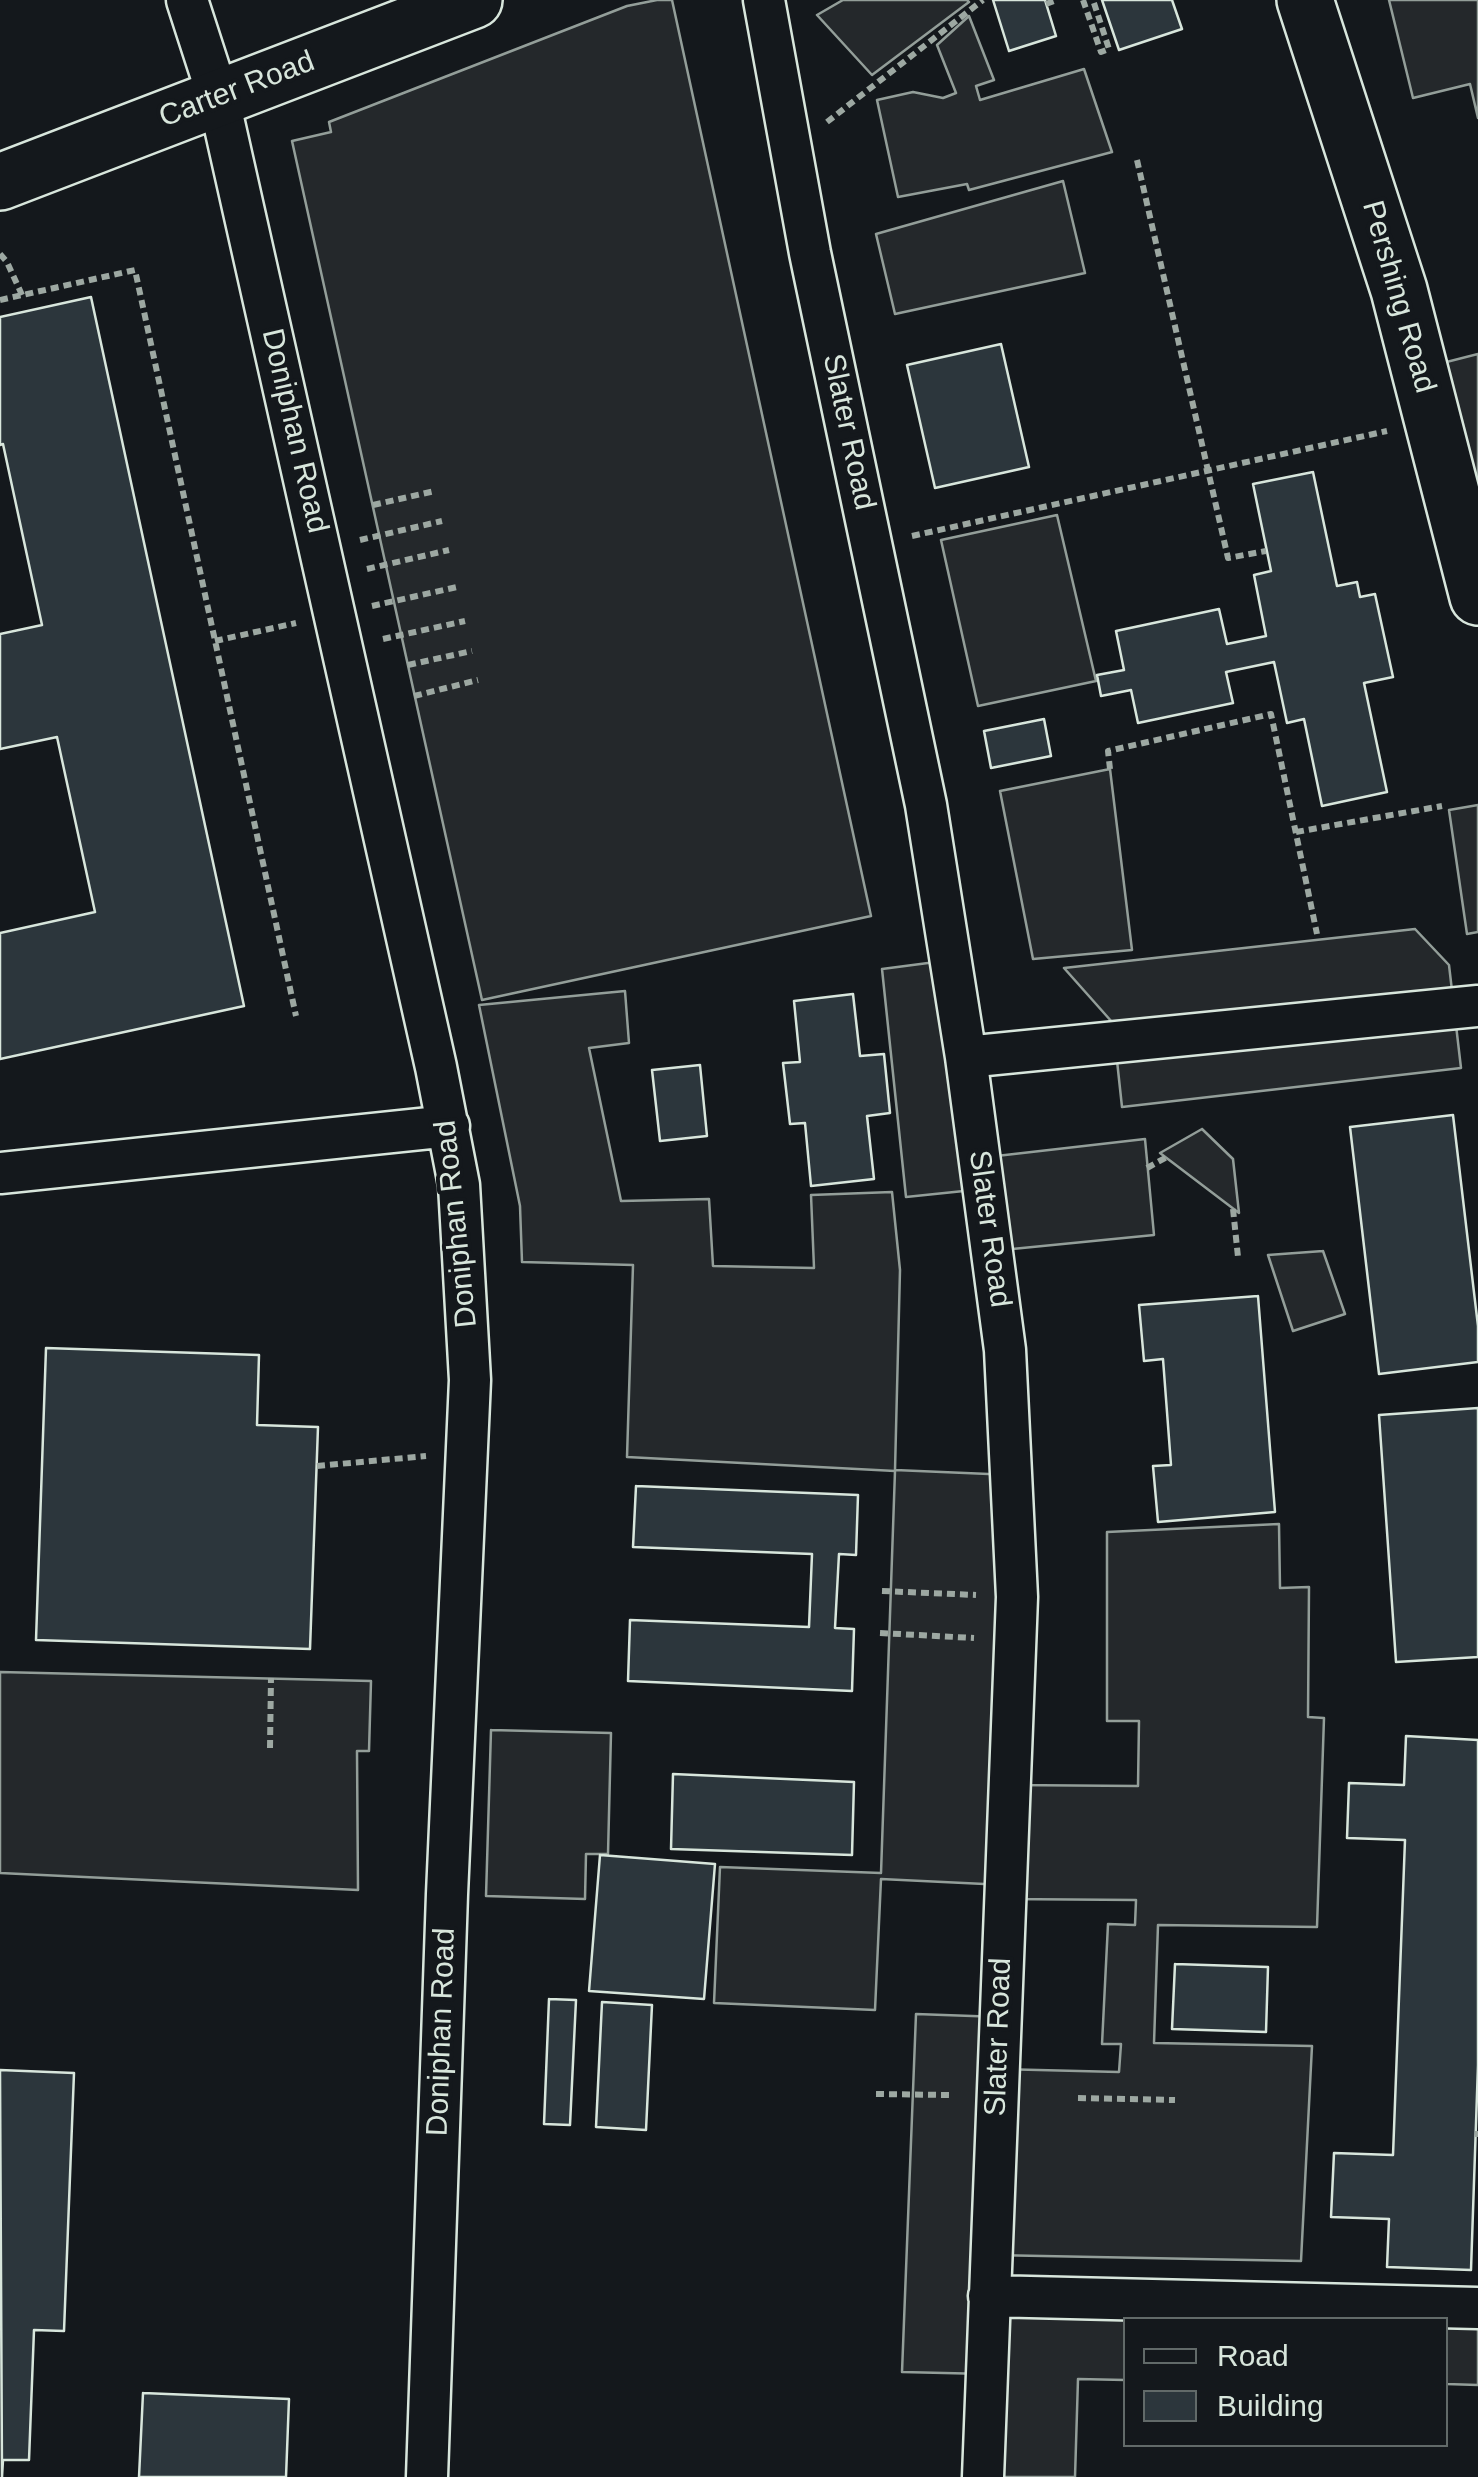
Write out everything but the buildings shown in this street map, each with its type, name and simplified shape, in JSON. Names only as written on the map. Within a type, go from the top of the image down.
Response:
[{"type":"street","name":"Doniphan Road","points":[[187,0],[218,96],[459,1185],[470,1380],[427,2477]]},
{"type":"street","name":"Carter Road","points":[[0,182],[474,0]]},
{"type":"street","name":"Slater Road","points":[[764,0],[791,150],[926,805],[1006,1350],[1017,1596],[983,2477]]},
{"type":"street","name":"Pershing Road","points":[[1305,0],[1399,290],[1478,597]]},
{"type":"street","points":[[966,1057],[1478,1006]]},
{"type":"street","points":[[0,1173],[448,1126]]},
{"type":"street","points":[[989,2296],[1478,2308]]},
{"type":"path","points":[[791,150],[983,0]]},
{"type":"path","points":[[1046,4],[1057,0]]},
{"type":"path","points":[[1083,0],[1101,52],[1109,49],[1093,0]]},
{"type":"path","points":[[1136,160],[1228,558],[1266,552]]},
{"type":"path","points":[[0,254],[22,295]]},
{"type":"path","points":[[0,300],[135,270],[296,1016]]},
{"type":"path","points":[[872,545],[1433,420]]},
{"type":"path","points":[[373,505],[436,491]]},
{"type":"path","points":[[323,564],[442,521]]},
{"type":"path","points":[[323,564],[449,550]]},
{"type":"path","points":[[342,648],[465,621]]},
{"type":"path","points":[[408,665],[472,651]]},
{"type":"path","points":[[414,696],[478,680]]},
{"type":"path","points":[[1110,770],[1108,750],[1271,714],[1317,934]]},
{"type":"path","points":[[1296,832],[1442,806]]},
{"type":"path","points":[[1148,1168],[1167,1158]]},
{"type":"path","points":[[1233,1209],[1238,1257]]},
{"type":"path","points":[[317,1466],[467,1453]]},
{"type":"path","points":[[882,1591],[1017,1596]]},
{"type":"path","points":[[880,1633],[1016,1640]]},
{"type":"path","points":[[270,1678],[270,1748]]},
{"type":"path","points":[[876,2094],[950,2095]]},
{"type":"path","points":[[1078,2098],[1175,2100]]},
{"type":"shaded area","points":[[672,0],[871,916],[482,1000],[292,141],[331,132],[329,122],[627,6]]},
{"type":"shaded area","points":[[843,0],[969,2],[872,75],[817,15]]},
{"type":"shaded area","points":[[1389,0],[1478,0],[1478,118],[1470,84],[1413,98]]},
{"type":"shaded area","points":[[969,16],[994,80],[976,86],[980,100],[1084,69],[1112,152],[969,190],[967,184],[898,197],[877,100],[913,92],[943,98],[956,93],[937,45]]},
{"type":"shaded area","points":[[1063,181],[1085,273],[895,314],[876,234]]},
{"type":"shaded area","points":[[1478,354],[1478,478],[1449,485],[1419,369]]},
{"type":"shaded area","points":[[1057,515],[1096,681],[978,706],[941,540]]},
{"type":"shaded area","points":[[1110,769],[1132,950],[1033,959],[1000,791]]},
{"type":"shaded area","points":[[1478,805],[1478,932],[1467,934],[1449,810]]},
{"type":"shaded area","points":[[1415,929],[1449,965],[1461,1068],[1122,1107],[1115,1042],[1128,1040],[1064,968]]},
{"type":"shaded area","points":[[951,960],[979,1158],[1145,1139],[1154,1235],[992,1251],[983,1189],[906,1197],[882,969]]},
{"type":"shaded area","points":[[625,991],[629,1043],[589,1048],[621,1201],[709,1199],[713,1266],[814,1268],[811,1195],[892,1192],[900,1270],[895,1470],[1012,1475],[1010,1785],[1138,1786],[1139,1721],[1107,1721],[1107,1532],[1279,1524],[1280,1588],[1309,1587],[1308,1717],[1324,1718],[1317,1927],[1158,1925],[1154,2043],[1312,2046],[1301,2261],[991,2255],[989,2296],[1478,2308],[1478,2385],[1448,2384],[1448,2317],[1123,2317],[1123,2380],[1078,2379],[1075,2477],[983,2477],[986,2374],[902,2372],[916,2014],[1000,2017],[998,2069],[1119,2072],[1121,2044],[1102,2044],[1108,1924],[1135,1925],[1136,1900],[1005,1899],[1005,1885],[881,1879],[875,2010],[714,2003],[720,1867],[881,1873],[895,1471],[627,1457],[633,1265],[522,1262],[520,1206],[479,1005]]},
{"type":"shaded area","points":[[1202,1129],[1233,1159],[1239,1213],[1160,1153]]},
{"type":"shaded area","points":[[1323,1251],[1345,1314],[1293,1331],[1268,1255]]},
{"type":"shaded area","points":[[0,1672],[371,1681],[369,1751],[357,1751],[358,1890],[0,1873]]},
{"type":"shaded area","points":[[491,1730],[611,1733],[608,1854],[586,1854],[585,1899],[486,1896]]}]
